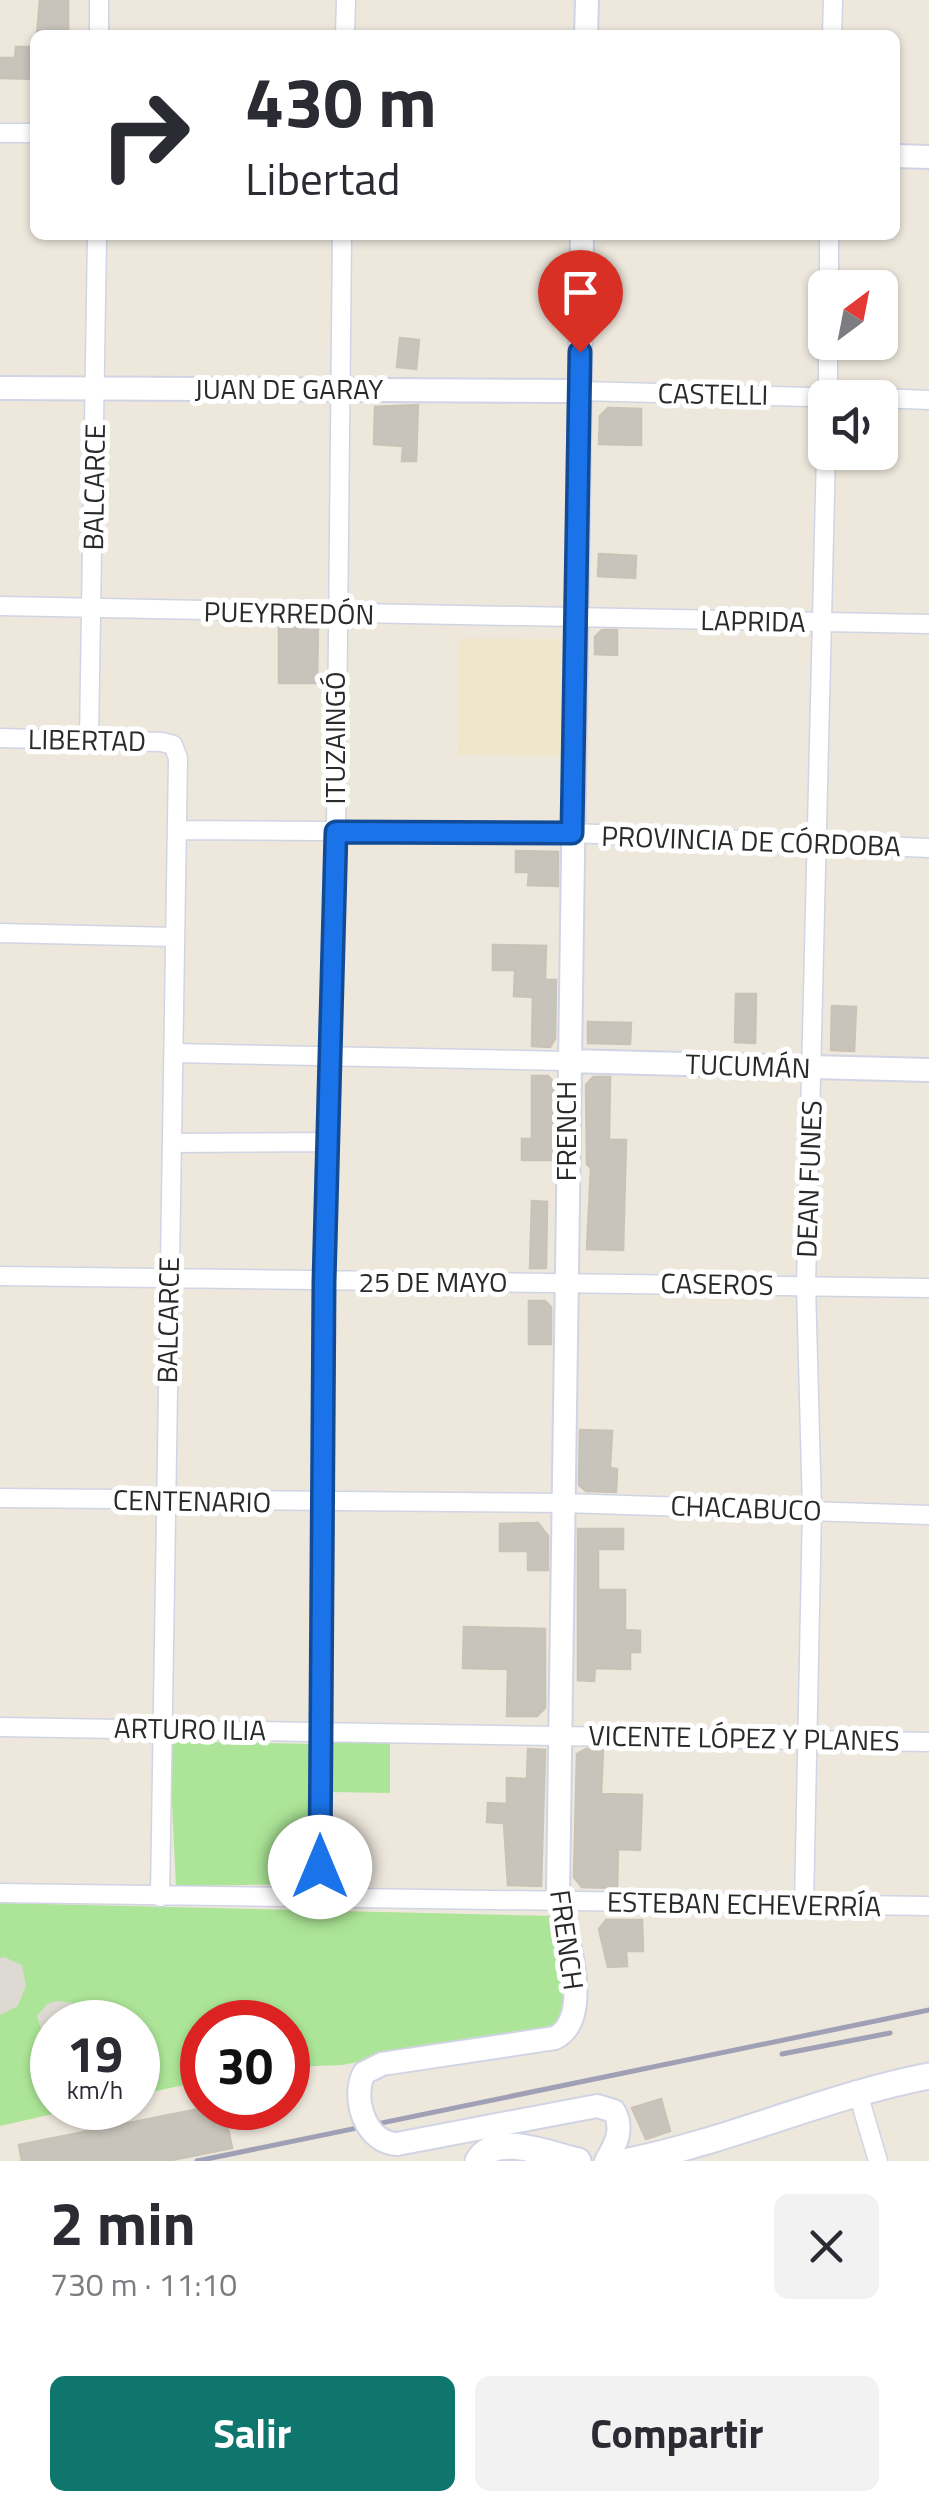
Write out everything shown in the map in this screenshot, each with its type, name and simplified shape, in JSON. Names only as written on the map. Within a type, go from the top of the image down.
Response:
[{"type":"main road","points":[[629,2161],[705,2153],[857,2090],[929,2076]]},
{"type":"main road","points":[[478,2161],[488,2148],[502,2145],[578,2161]]},
{"type":"street","points":[[99,30],[100,0]]},
{"type":"street","points":[[345,30],[346,0]]},
{"type":"street","points":[[586,30],[587,0]]},
{"type":"street","points":[[832,0],[832,30]]},
{"type":"street","points":[[0,133],[30,134]]},
{"type":"street","points":[[900,156],[929,157]]},
{"type":"street","name":"BALCARCE","points":[[90,739],[97,240]]},
{"type":"street","name":"ITUZAINGÓ","points":[[320,1901],[324,1282],[336,832],[335,614],[342,240]]},
{"type":"street","name":"FRENCH","points":[[582,240],[567,1061],[559,1901],[567,1921],[576,2006],[572,2024],[554,2038],[382,2064],[364,2073],[360,2092],[368,2130],[384,2144],[597,2106],[614,2110],[620,2132],[606,2161]]},
{"type":"street","points":[[829,240],[829,270]]},
{"type":"street","name":"JUAN DE GARAY","points":[[0,388],[579,391]]},
{"type":"street","name":"CASTELLI","points":[[579,391],[808,397]]},
{"type":"street","points":[[898,399],[929,400]]},
{"type":"street","name":"DEAN FUNES","points":[[804,1906],[812,1509],[806,1286],[826,470]]},
{"type":"street","name":"PUEYRREDÓN","points":[[0,606],[577,617]]},
{"type":"street","name":"LAPRIDA","points":[[577,617],[929,624]]},
{"type":"street","name":"LIBERTAD","points":[[0,738],[173,745]]},
{"type":"street","name":"BALCARCE","points":[[160,1897],[178,758],[173,745]]},
{"type":"street","points":[[177,830],[572,833]]},
{"type":"street","name":"PROVINCIA DE CÓRDOBA","points":[[572,833],[929,848]]},
{"type":"street","points":[[0,933],[174,937]]},
{"type":"street","points":[[174,1053],[567,1061]]},
{"type":"street","name":"TUCUMÁN","points":[[567,1061],[929,1070]]},
{"type":"street","points":[[172,1143],[327,1142]]},
{"type":"street","name":"25 DE MAYO","points":[[0,1276],[566,1282]]},
{"type":"street","name":"CASEROS","points":[[566,1282],[929,1288]]},
{"type":"street","name":"CENTENARIO","points":[[0,1498],[322,1504],[564,1503]]},
{"type":"street","name":"CHACABUCO","points":[[564,1503],[929,1516]]},
{"type":"street","name":"ARTURO ILIA","points":[[0,1727],[560,1734]]},
{"type":"street","name":"VICENTE LÓPEZ Y PLANES","points":[[560,1734],[929,1742]]},
{"type":"street","name":"ESTEBAN ECHEVERRÍA","points":[[0,1893],[320,1901],[929,1906]]},
{"type":"street","points":[[857,2090],[878,2161]]},
{"type":"shaded area","points":[[459,638],[562,639],[561,756],[458,755]]},
{"type":"shaded area","points":[[0,1958],[22,1965],[26,1986],[18,2006],[0,2015]]},
{"type":"green space","points":[[169,1741],[312,1744],[310,1884],[176,1886]]},
{"type":"green space","points":[[331,1741],[390,1741],[390,1793],[330,1792]]},
{"type":"green space","points":[[0,1903],[554,1916],[569,2009],[555,2025],[342,2065],[310,2066],[310,2000],[180,2000],[180,2086],[160,2090],[160,2000],[30,2000],[30,2119],[0,2126]]},
{"type":"building","points":[[40,0],[68,0],[68,30],[37,30]]},
{"type":"building","points":[[16,47],[30,47],[30,79],[0,78],[0,58],[15,58]]},
{"type":"building","points":[[400,338],[419,340],[416,369],[397,367]]},
{"type":"building","points":[[418,405],[416,461],[402,461],[403,446],[374,444],[375,407]]},
{"type":"building","points":[[608,408],[641,409],[641,445],[599,444],[600,416]]},
{"type":"building","points":[[599,554],[636,556],[635,578],[598,576]]},
{"type":"building","points":[[279,624],[318,625],[317,683],[279,683]]},
{"type":"building","points":[[602,630],[617,630],[617,655],[595,654],[595,637]]},
{"type":"building","points":[[516,851],[558,852],[558,886],[528,885],[529,872],[516,872]]},
{"type":"building","points":[[493,945],[546,946],[545,980],[556,980],[555,1039],[550,1047],[532,1046],[533,997],[514,996],[515,970],[493,970]]},
{"type":"building","points":[[736,994],[756,994],[755,1043],[735,1042]]},
{"type":"building","points":[[832,1006],[856,1007],[854,1051],[831,1050]]},
{"type":"building","points":[[588,1022],[631,1023],[630,1044],[588,1043]]},
{"type":"building","points":[[532,1076],[548,1076],[555,1084],[554,1160],[522,1160],[522,1139],[532,1139]]},
{"type":"building","points":[[593,1077],[610,1077],[609,1140],[626,1140],[623,1250],[587,1249],[591,1168],[587,1164],[586,1085]]},
{"type":"building","points":[[532,1201],[547,1202],[546,1268],[530,1268]]},
{"type":"building","points":[[529,1301],[545,1301],[551,1307],[551,1344],[529,1344]]},
{"type":"building","points":[[580,1430],[612,1431],[610,1468],[617,1469],[616,1492],[586,1491],[579,1485]]},
{"type":"building","points":[[538,1523],[548,1536],[548,1570],[528,1570],[528,1551],[500,1551],[500,1524]]},
{"type":"building","points":[[578,1529],[623,1529],[623,1549],[598,1549],[598,1590],[625,1590],[625,1630],[640,1631],[640,1652],[630,1652],[630,1669],[595,1668],[594,1681],[578,1680]]},
{"type":"building","points":[[464,1627],[545,1629],[545,1708],[537,1716],[507,1716],[508,1669],[463,1668]]},
{"type":"building","points":[[528,1749],[545,1750],[541,1886],[508,1885],[504,1823],[487,1822],[488,1803],[507,1804],[507,1778],[527,1779]]},
{"type":"building","points":[[586,1749],[603,1749],[601,1794],[642,1795],[640,1850],[618,1849],[617,1888],[582,1887],[574,1877],[577,1754]]},
{"type":"building","points":[[606,1920],[642,1920],[643,1951],[626,1951],[627,1966],[608,1967],[599,1929]]},
{"type":"building","points":[[661,2099],[670,2131],[646,2139],[632,2108]]},
{"type":"building","points":[[180,2113],[180,2130],[228,2130],[232,2148],[167,2161],[22,2161],[19,2145],[94,2130],[160,2130],[160,2117]]},
{"type":"railway","points":[[197,2161],[929,2010]]},
{"type":"railway","points":[[782,2054],[890,2033]]},
{"type":"route","points":[[320,1867],[324,1282],[336,832],[572,833],[580,352]]}]
